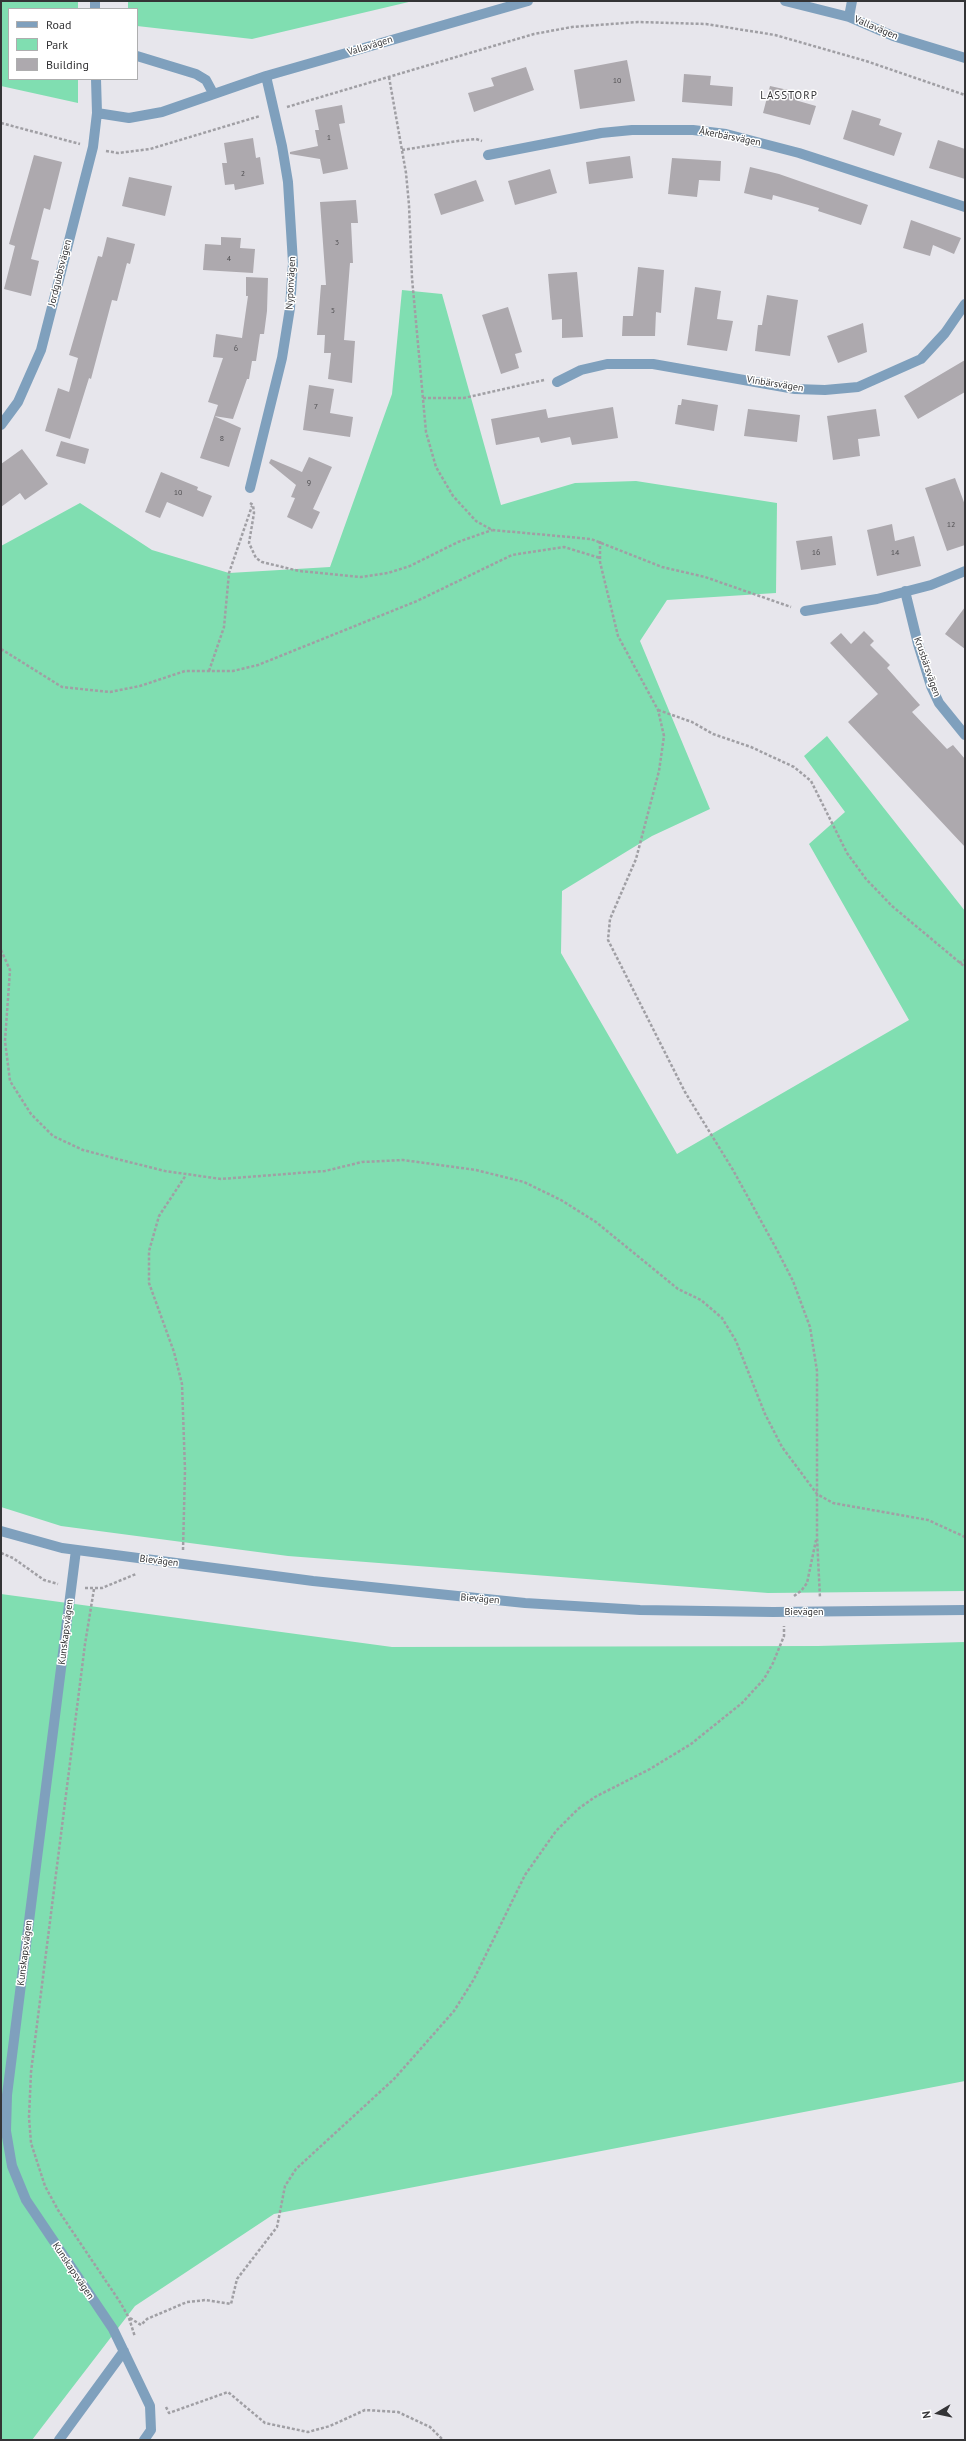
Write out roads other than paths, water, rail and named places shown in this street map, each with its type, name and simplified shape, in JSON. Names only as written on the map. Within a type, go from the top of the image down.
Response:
[{"type":"street","name":"Vallavägen","points":[[97,113],[129,118],[162,112],[213,93],[266,76],[528,1]]},
{"type":"street","name":"Vallavägen","points":[[785,1],[850,17],[894,36],[965,58]]},
{"type":"street","points":[[850,17],[852,1]]},
{"type":"street","points":[[138,56],[196,74],[206,80],[213,93]]},
{"type":"street","name":"Nyponvägen","points":[[250,488],[272,408],[290,308],[293,263],[287,175],[275,111],[266,76]]},
{"type":"street","name":"Jordgubbsvägen","points":[[1,425],[18,402],[41,350],[92,147],[97,113],[96,80]]},
{"type":"street","name":"Åkerbärsvägen","points":[[488,155],[601,133],[632,130],[693,130],[726,134],[799,153],[965,207]]},
{"type":"street","name":"Vinbärsvägen","points":[[557,382],[581,370],[607,364],[653,364],[795,389],[825,390],[858,387],[921,358],[945,333],[965,304]]},
{"type":"street","points":[[805,611],[931,585],[965,571]]},
{"type":"street","name":"Krusbärsvägen","points":[[906,591],[918,644],[931,686],[939,703],[965,735]]},
{"type":"street","name":"Bievägen","points":[[1,1531],[40,1544],[76,1550],[313,1581],[526,1603],[640,1610],[784,1612],[965,1610]]},
{"type":"street","name":"Kunskapsvägen","points":[[76,1550],[7,2095],[6,2131],[12,2166],[26,2200],[113,2329],[150,2406],[151,2430],[144,2440]]},
{"type":"street","points":[[59,2440],[124,2351]]},
{"type":"district","name":"LASSTORP","points":[[789,96]]}]
